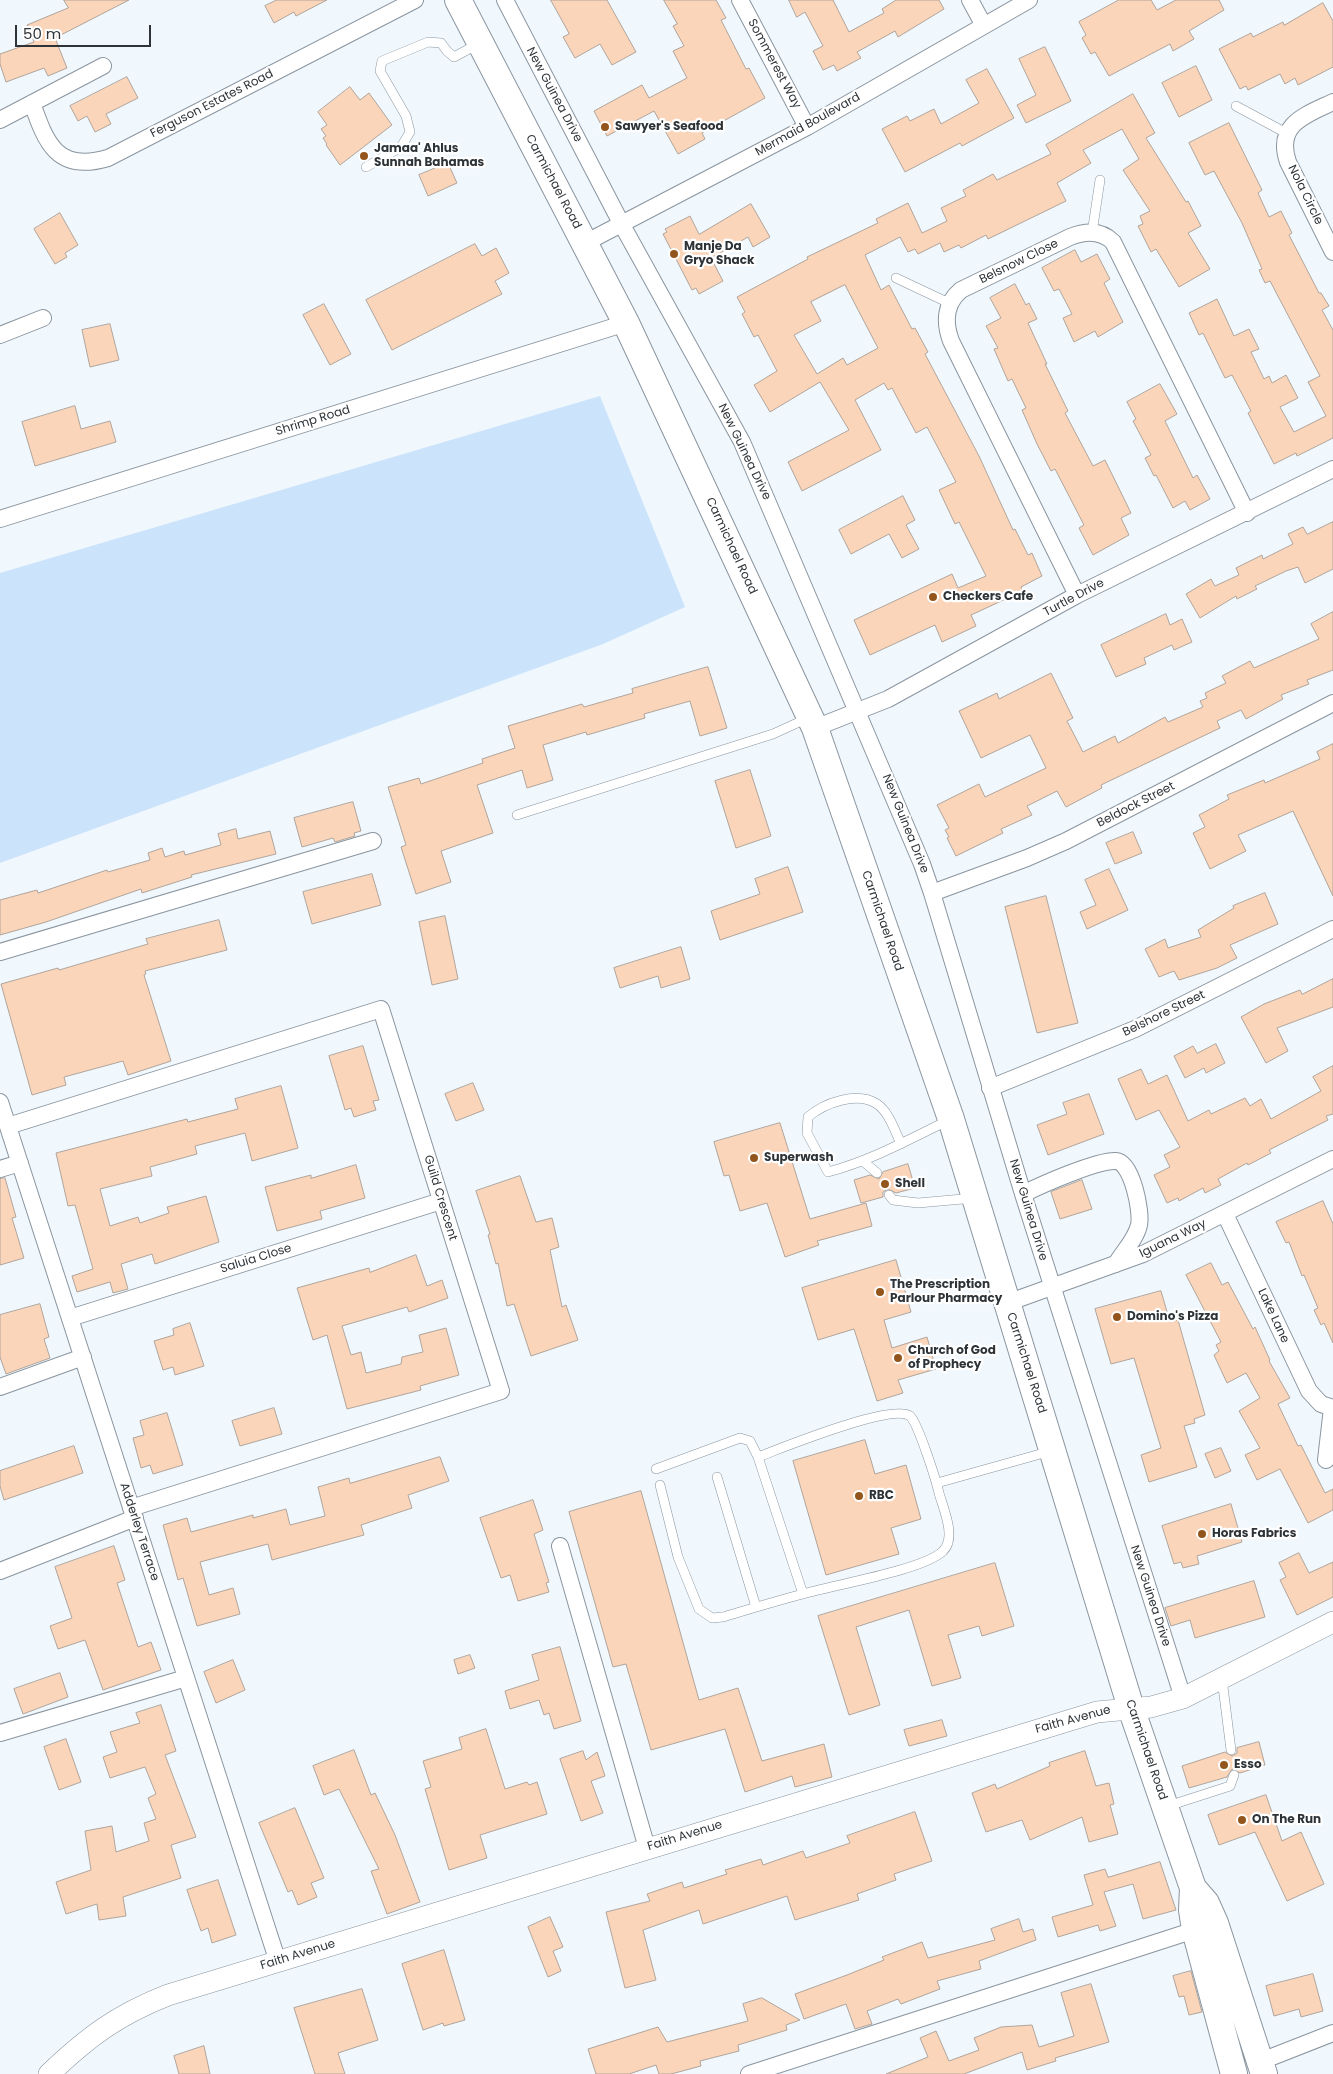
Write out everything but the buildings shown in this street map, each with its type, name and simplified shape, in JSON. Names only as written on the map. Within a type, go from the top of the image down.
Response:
[{"type":"main road","name":"Carmichael Road","points":[[458,0],[626,323],[813,722],[951,1119],[1131,1708],[1193,1888],[1206,1903],[1205,1926],[1232,2073]]},
{"type":"main road","name":"Carmichael Road","points":[[1205,1926],[1261,2068]]},
{"type":"main road","points":[[1232,2073],[1261,2068]]},
{"type":"street","name":"Ferguson Estates Road","points":[[32,103],[45,138],[59,153],[76,162],[108,158],[415,0]]},
{"type":"street","name":"New Guinea Drive","points":[[504,0],[621,223],[742,442],[858,712],[932,893],[1022,1194],[1182,1698]]},
{"type":"street","name":"Sommerest Way","points":[[740,0],[807,127]]},
{"type":"street","points":[[970,0],[984,24]]},
{"type":"street","name":"Mermaid Boulevard","points":[[584,243],[807,127],[984,24],[1029,0]]},
{"type":"street","points":[[0,120],[103,66]]},
{"type":"street","points":[[1288,134],[1292,124],[1299,118],[1333,102]]},
{"type":"street","name":"Nola Circle","points":[[1288,134],[1285,147],[1288,162],[1333,252]]},
{"type":"street","points":[[1092,233],[1104,234],[1113,242],[1247,513]]},
{"type":"street","name":"Belsnow Close","points":[[949,303],[961,290],[1070,237],[1092,233]]},
{"type":"street","points":[[949,303],[947,329],[950,341],[1077,595]]},
{"type":"street","points":[[0,336],[43,318]]},
{"type":"street","name":"Shrimp Road","points":[[0,519],[626,323]]},
{"type":"street","name":"Turtle Drive","points":[[813,722],[858,712],[919,683],[1077,595],[1333,470]]},
{"type":"street","name":"Beldock Street","points":[[932,893],[1027,858],[1066,841],[1333,703]]},
{"type":"street","points":[[0,952],[372,841]]},
{"type":"street","name":"Belshore Street","points":[[990,1088],[1135,1029],[1333,929]]},
{"type":"street","name":"Guild Crescent","points":[[8,1126],[381,1009],[501,1391],[133,1513]]},
{"type":"street","name":"Adderley Terrace","points":[[0,1102],[278,1962]]},
{"type":"street","name":"Iguana Way","points":[[1007,1303],[1143,1254],[1333,1160]]},
{"type":"street","points":[[1022,1194],[1058,1178],[1098,1165],[1116,1161],[1125,1164],[1131,1175],[1141,1218],[1139,1228],[1116,1264]]},
{"type":"street","points":[[0,1170],[20,1163]]},
{"type":"street","name":"Saluia Close","points":[[70,1318],[441,1201]]},
{"type":"street","name":"Lake Lane","points":[[1225,1214],[1309,1391],[1321,1404],[1332,1408]]},
{"type":"street","points":[[0,1387],[82,1357]]},
{"type":"street","points":[[1326,1460],[1332,1408]]},
{"type":"street","points":[[0,1571],[133,1513]]},
{"type":"street","points":[[560,1546],[647,1848]]},
{"type":"street","name":"Faith Avenue","points":[[49,2074],[100,2029],[148,2003],[647,1848],[1097,1712],[1151,1707],[1182,1698],[1333,1622]]},
{"type":"street","points":[[0,1733],[186,1678]]},
{"type":"street","points":[[749,2074],[1205,1926]]},
{"type":"street","points":[[1261,2068],[1333,2033]]},
{"type":"lane","points":[[366,167],[401,147],[410,132],[406,116],[380,70],[382,61],[428,42],[441,43],[446,52],[454,57],[480,43]]},
{"type":"lane","points":[[1236,106],[1288,134]]},
{"type":"lane","points":[[1092,233],[1100,180]]},
{"type":"lane","points":[[896,278],[949,303]]},
{"type":"lane","points":[[516,814],[813,722]]},
{"type":"lane","points":[[901,1144],[885,1112],[876,1104],[860,1099],[832,1102],[816,1110],[808,1117],[806,1134],[828,1172],[864,1162],[901,1144],[951,1119]]},
{"type":"lane","points":[[864,1162],[877,1174]]},
{"type":"lane","points":[[888,1195],[893,1200],[918,1203],[974,1198]]},
{"type":"lane","points":[[660,1485],[678,1557],[699,1609],[712,1618],[724,1617],[803,1594],[925,1563],[944,1551],[948,1544],[949,1531],[937,1483],[918,1430],[911,1417],[904,1413],[869,1418],[758,1457]]},
{"type":"lane","points":[[656,1469],[740,1438],[750,1441],[758,1457],[803,1594]]},
{"type":"lane","points":[[937,1483],[1053,1450]]},
{"type":"lane","points":[[717,1477],[756,1608]]},
{"type":"lane","points":[[1222,1678],[1231,1750]]},
{"type":"lane","points":[[1166,1807],[1230,1786],[1234,1775]]},
{"type":"shaded area","points":[[600,396],[685,607],[603,644],[0,863],[0,573]]},
{"type":"place","name":"Sawyer's Seafood","points":[[605,127]]},
{"type":"place","name":"Jamaa' Ahlus Sunnah Bahamas","points":[[364,156]]},
{"type":"place","name":"Manje Da Gryo Shack","points":[[674,254]]},
{"type":"place","name":"Checkers Cafe","points":[[933,597]]},
{"type":"place","name":"Superwash","points":[[754,1158]]},
{"type":"place","name":"Shell","points":[[885,1184]]},
{"type":"place","name":"The Prescription Parlour Pharmacy","points":[[880,1292]]},
{"type":"place","name":"Domino's Pizza","points":[[1117,1317]]},
{"type":"place","name":"Church of God of Prophecy","points":[[898,1358]]},
{"type":"place","name":"RBC","points":[[859,1496]]},
{"type":"place","name":"Horas Fabrics","points":[[1202,1534]]},
{"type":"place","name":"Esso","points":[[1224,1765]]},
{"type":"place","name":"On The Run","points":[[1242,1820]]}]
